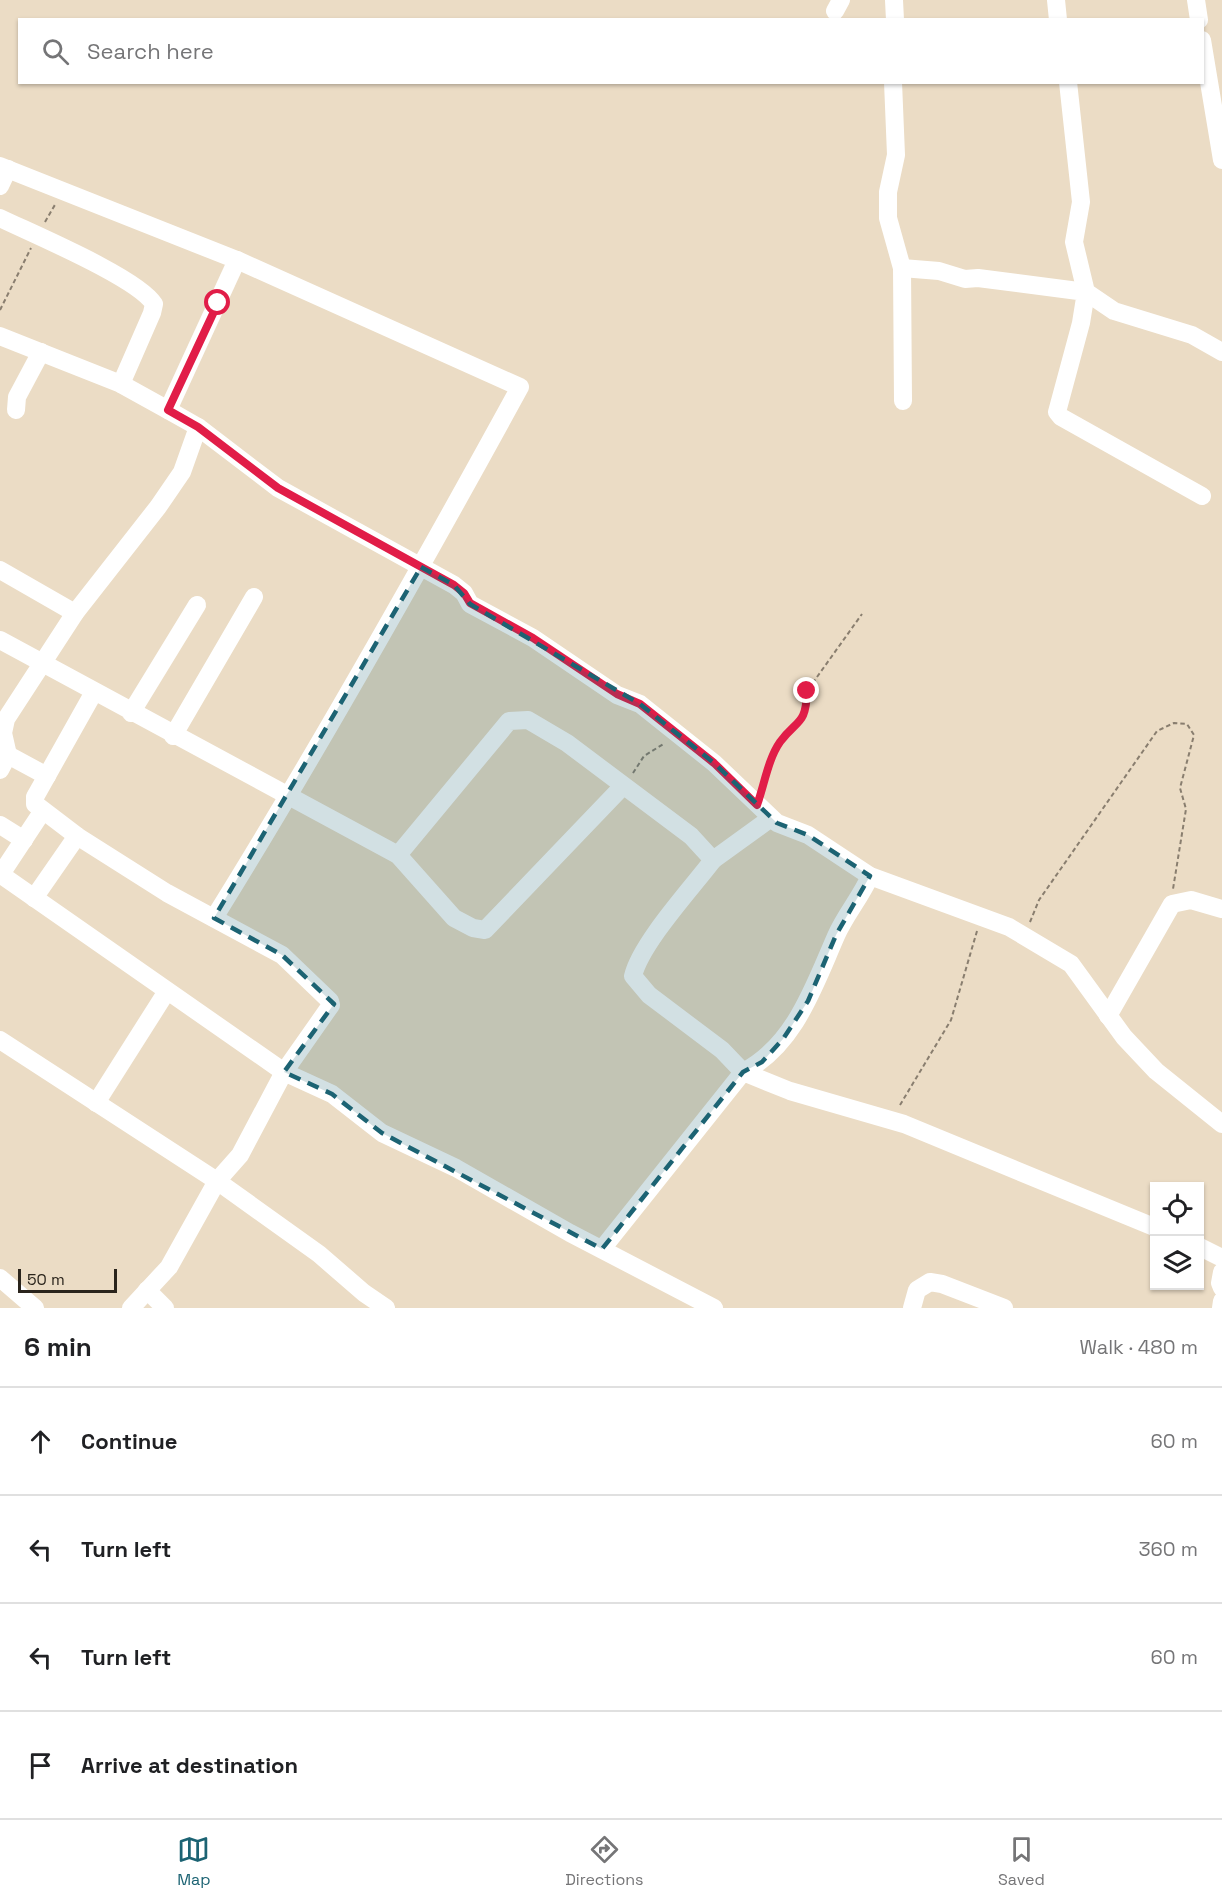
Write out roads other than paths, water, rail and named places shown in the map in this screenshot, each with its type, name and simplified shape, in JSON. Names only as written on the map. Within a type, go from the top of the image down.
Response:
[{"type":"street","points":[[894,0],[895,18]]},
{"type":"street","points":[[1056,0],[1058,18]]},
{"type":"street","points":[[1196,0],[1199,18]]},
{"type":"street","points":[[1204,46],[1222,160]]},
{"type":"street","points":[[893,84],[896,155],[888,192],[888,218],[902,268],[903,401]]},
{"type":"street","points":[[1068,84],[1081,202],[1074,243],[1086,292],[1082,323],[1057,412],[1061,417],[1202,496]]},
{"type":"street","points":[[0,186],[4,167],[237,260],[520,387],[421,567],[288,798],[214,918]]},
{"type":"street","points":[[0,218],[119,277],[150,297],[154,304],[152,313],[121,384]]},
{"type":"street","points":[[168,410],[237,260]]},
{"type":"street","points":[[902,268],[939,272],[965,279],[978,278],[1086,292],[1114,311],[1192,335],[1222,352]]},
{"type":"street","points":[[0,336],[121,384],[198,427],[278,488],[454,585],[464,593],[470,603],[533,638],[617,694],[640,704],[681,734],[764,811],[808,835],[870,876],[981,917],[1024,936],[1071,964],[1108,1016],[1156,1071],[1222,1124]]},
{"type":"street","points":[[16,411],[17,397],[41,352]]},
{"type":"street","points":[[47,776],[4,762],[2,725],[75,613],[158,507],[182,472],[198,427]]},
{"type":"street","points":[[0,570],[75,613]]},
{"type":"street","points":[[173,736],[254,597]]},
{"type":"street","points":[[131,712],[196,605]]},
{"type":"street","points":[[0,640],[173,736],[398,855],[454,918],[485,930],[623,786]]},
{"type":"street","points":[[94,692],[35,797],[35,804],[42,812],[77,836],[167,892],[282,955],[330,1000],[330,1010],[284,1072],[240,1155],[217,1181],[169,1267],[131,1308]]},
{"type":"street","points":[[398,855],[509,721],[528,720],[567,743],[691,836],[713,861]]},
{"type":"street","points":[[764,811],[713,861],[656,934],[635,967],[633,976],[649,995],[722,1050],[743,1072],[790,1091],[891,1121],[1150,1225]]},
{"type":"street","points":[[42,812],[0,874],[284,1072],[332,1094],[382,1133],[456,1168],[714,1308]]},
{"type":"street","points":[[1,827],[24,840]]},
{"type":"street","points":[[34,898],[77,836]]},
{"type":"street","points":[[602,1249],[743,1072],[762,1062],[783,1039],[808,1001],[836,935],[870,876]]},
{"type":"street","points":[[1108,1016],[1172,904],[1191,900],[1222,909]]},
{"type":"street","points":[[96,1103],[167,992]]},
{"type":"street","points":[[0,1040],[217,1181],[319,1254],[363,1293],[386,1308]]},
{"type":"street","points":[[1204,1249],[1222,1258]]},
{"type":"street","points":[[1222,1272],[1220,1283],[1222,1288]]},
{"type":"street","points":[[0,1278],[35,1308]]},
{"type":"street","points":[[912,1308],[917,1290],[930,1282],[942,1284],[1004,1308]]},
{"type":"street","points":[[147,1290],[165,1308]]},
{"type":"street","points":[[1221,1308],[1222,1301]]}]
